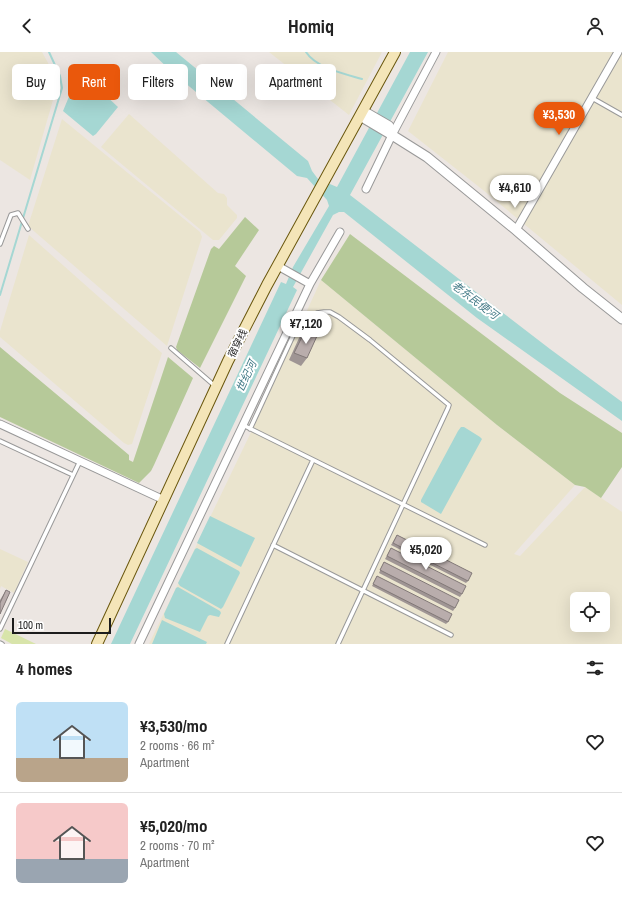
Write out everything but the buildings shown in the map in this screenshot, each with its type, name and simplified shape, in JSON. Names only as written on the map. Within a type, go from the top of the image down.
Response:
[{"type":"main road","name":"宿穿线","points":[[97,644],[228,361],[365,116],[395,52]]},
{"type":"street","points":[[366,189],[392,131],[436,52]]},
{"type":"street","points":[[517,228],[618,52]]},
{"type":"street","points":[[365,116],[392,131],[427,157],[622,313]]},
{"type":"street","points":[[517,228],[583,288],[622,318]]},
{"type":"street","points":[[139,644],[243,425],[307,283],[340,232]]},
{"type":"street","points":[[281,268],[307,283]]},
{"type":"street","points":[[0,424],[164,500]]},
{"type":"lane","points":[[592,98],[622,115]]},
{"type":"lane","points":[[0,244],[12,215],[18,213],[28,228]]},
{"type":"lane","points":[[309,318],[317,313],[324,312],[330,312],[339,317],[370,340],[449,405],[338,644]]},
{"type":"lane","points":[[250,429],[297,327]]},
{"type":"lane","points":[[171,348],[216,387]]},
{"type":"lane","points":[[270,386],[275,388]]},
{"type":"lane","points":[[243,425],[485,545]]},
{"type":"lane","points":[[0,441],[73,475]]},
{"type":"lane","points":[[227,644],[313,460]]},
{"type":"lane","points":[[0,629],[80,461]]},
{"type":"lane","points":[[273,545],[451,635]]},
{"type":"shaded area","points":[[0,52],[42,52],[49,64],[12,64],[12,100],[53,100],[30,180],[0,160]]},
{"type":"shaded area","points":[[269,52],[382,52],[349,115],[330,100],[336,100],[336,64],[284,64]]},
{"type":"shaded area","points":[[448,52],[622,52],[622,305],[483,190],[408,131]]},
{"type":"shaded area","points":[[129,114],[218,193],[224,194],[227,198],[227,205],[237,215],[237,218],[219,240],[213,240],[101,147]]},
{"type":"shaded area","points":[[62,119],[200,232],[202,237],[167,346],[28,226]]},
{"type":"shaded area","points":[[29,235],[162,353],[132,444],[128,445],[124,443],[0,337],[0,331]]},
{"type":"shaded area","points":[[321,280],[497,425],[575,485],[514,554],[520,556],[585,487],[622,512],[622,644],[149,644],[254,426]]},
{"type":"shaded area","points":[[0,549],[28,562],[14,593],[1,586],[0,589]]},
{"type":"green space","points":[[245,217],[259,230],[235,266],[246,276],[200,368],[177,350],[176,347],[211,249],[214,246],[219,249]]},
{"type":"green space","points":[[350,234],[560,393],[622,433],[622,467],[601,498],[585,487],[575,485],[497,425],[321,280]]},
{"type":"green space","points":[[0,347],[129,455],[129,460],[133,462],[168,357],[193,378],[151,471],[139,483],[0,417]]},
{"type":"green space","points":[[5,629],[36,644],[12,644],[1,638]]},
{"type":"water","points":[[151,52],[176,52],[196,69],[196,92],[188,85],[188,64],[164,64]]},
{"type":"water","points":[[410,52],[428,52],[350,195],[550,349],[622,402],[622,421],[477,318],[344,212],[339,212],[333,215],[293,287],[297,290],[130,644],[111,644],[281,282],[286,284],[293,267],[329,206],[327,200],[307,178],[297,176],[206,100],[234,100],[308,161],[312,171],[318,179],[337,187]]},
{"type":"water","points":[[68,99],[111,100],[118,107],[93,136],[63,111]]},
{"type":"water","points":[[461,427],[464,427],[482,439],[441,514],[421,502],[421,500]]},
{"type":"water","points":[[210,516],[255,538],[241,567],[197,543]]},
{"type":"water","points":[[197,548],[239,571],[240,573],[221,609],[180,586],[178,583],[195,549]]},
{"type":"water","points":[[178,587],[220,611],[221,613],[219,617],[208,616],[200,632],[165,618],[164,614],[176,588]]},
{"type":"water","points":[[162,620],[207,642],[206,644],[152,644]]},
{"type":"waterway","points":[[0,295],[62,88],[60,76],[49,52]]},
{"type":"waterway","points":[[306,52],[311,58],[324,66],[362,79]]},
{"type":"water label","name":"老东民便河","points":[[475,300]]},
{"type":"water label","name":"世纪河","points":[[246,376]]}]
